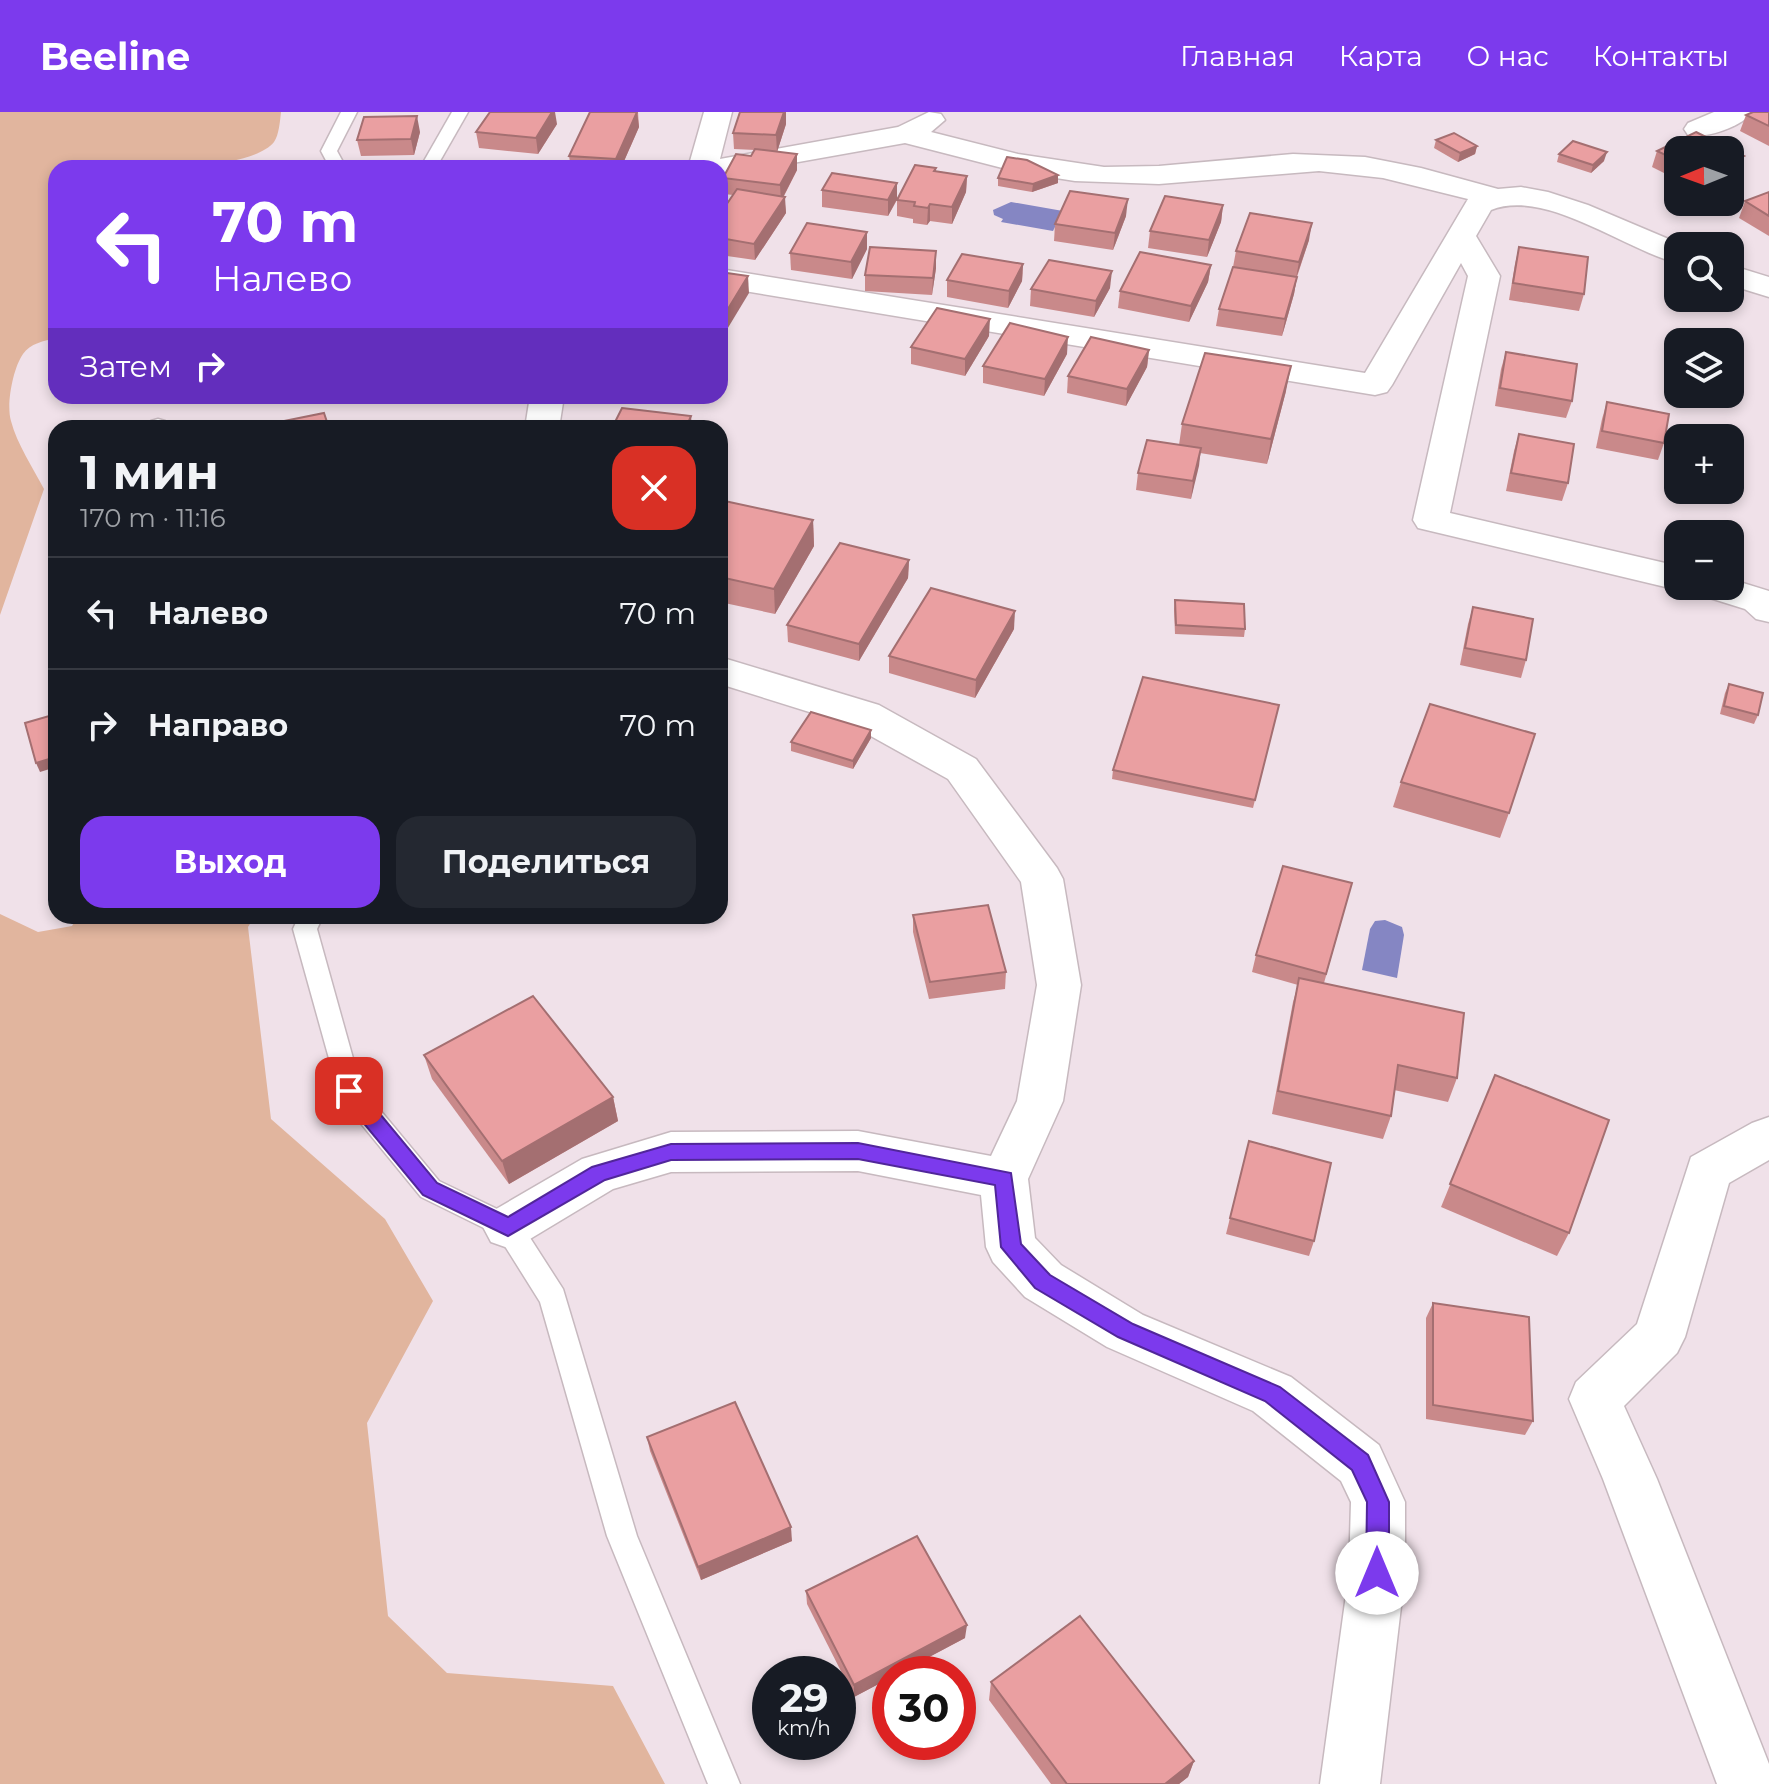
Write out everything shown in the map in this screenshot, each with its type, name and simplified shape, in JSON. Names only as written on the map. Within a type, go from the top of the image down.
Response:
[{"type":"street","points":[[705,160],[718,112]]},
{"type":"street","points":[[728,166],[906,134],[934,119],[937,112]]},
{"type":"street","points":[[1698,129],[1738,112]]},
{"type":"street","points":[[906,134],[1055,170],[1132,176],[1265,165],[1344,163],[1444,181],[1494,197],[1523,196],[1560,207],[1664,248]]},
{"type":"street","points":[[728,279],[1375,385],[1479,204],[1494,197]]},
{"type":"street","points":[[1461,236],[1484,276],[1431,520],[1664,575]]},
{"type":"street","points":[[1744,279],[1769,288]]},
{"type":"street","points":[[1744,596],[1758,600],[1769,610]]},
{"type":"street","points":[[728,672],[865,715],[962,769],[1042,879],[1059,985],[1040,1101],[1004,1179],[1011,1247],[1043,1281],[1125,1331],[1272,1394],[1360,1463],[1378,1502],[1377,1573],[1350,1784]]},
{"type":"street","points":[[1747,1784],[1630,1479],[1595,1399],[1659,1337],[1708,1171],[1769,1137]]},
{"type":"street","points":[[508,1227],[599,1173],[671,1152],[858,1151],[1004,1179]]},
{"type":"lane","points":[[334,160],[329,151],[349,112]]},
{"type":"lane","points":[[433,160],[460,112]]},
{"type":"lane","points":[[307,924],[305,929],[349,1091],[430,1189],[508,1227],[553,1298],[622,1536],[724,1784]]},
{"type":"shaded area","points":[[0,112],[281,112],[274,142],[258,153],[234,160],[48,160],[48,340],[29,348],[19,360],[9,406],[17,438],[44,489],[0,615]]},
{"type":"shaded area","points":[[0,914],[38,932],[73,924],[250,924],[271,1119],[385,1219],[433,1301],[367,1423],[388,1616],[447,1673],[613,1686],[665,1784],[0,1784]]},
{"type":"water","points":[[1011,202],[1063,211],[1053,231],[1001,222],[1003,219],[994,215],[993,210]]},
{"type":"water","points":[[1385,920],[1402,927],[1404,935],[1397,978],[1362,970],[1370,929],[1375,921]]},
{"type":"building","points":[[490,112],[552,112],[536,138],[476,132]]},
{"type":"building","points":[[590,112],[637,112],[616,159],[569,156]]},
{"type":"building","points":[[740,112],[784,112],[776,135],[733,133]]},
{"type":"building","points":[[1769,112],[1769,126],[1746,115]]},
{"type":"building","points":[[417,116],[411,139],[357,140],[364,117]]},
{"type":"building","points":[[1454,133],[1477,146],[1460,153],[1436,140]]},
{"type":"building","points":[[1573,141],[1607,152],[1593,165],[1559,154]]},
{"type":"building","points":[[755,149],[797,154],[780,185],[728,179],[728,169],[736,154],[751,156]]},
{"type":"building","points":[[1007,157],[1027,160],[1058,175],[1033,184],[998,178]]},
{"type":"building","points":[[915,165],[967,176],[952,207],[930,204],[928,208],[914,206],[915,202],[897,200]]},
{"type":"building","points":[[832,173],[897,183],[888,200],[822,190]]},
{"type":"building","points":[[737,189],[785,197],[754,244],[728,239],[728,202]]},
{"type":"building","points":[[1070,191],[1128,199],[1115,233],[1055,224]]},
{"type":"building","points":[[1769,192],[1769,216],[1745,201]]},
{"type":"building","points":[[1165,196],[1223,205],[1209,240],[1150,231]]},
{"type":"building","points":[[1250,213],[1312,223],[1299,262],[1236,251]]},
{"type":"building","points":[[807,223],[867,232],[851,262],[790,253]]},
{"type":"building","points":[[870,247],[936,251],[933,278],[865,275]]},
{"type":"building","points":[[1519,247],[1588,257],[1584,294],[1513,283]]},
{"type":"building","points":[[1140,252],[1211,265],[1191,306],[1120,291]]},
{"type":"building","points":[[962,254],[1023,264],[1009,291],[947,280]]},
{"type":"building","points":[[1049,260],[1112,271],[1096,301],[1031,289]]},
{"type":"building","points":[[1233,267],[1297,277],[1285,319],[1219,309]]},
{"type":"building","points":[[728,273],[748,276],[728,309]]},
{"type":"building","points":[[937,308],[990,319],[965,359],[911,347]]},
{"type":"building","points":[[1010,323],[1068,337],[1045,379],[983,366]]},
{"type":"building","points":[[1091,337],[1149,350],[1127,389],[1068,376]]},
{"type":"building","points":[[1506,352],[1577,364],[1572,401],[1500,388]]},
{"type":"building","points":[[1205,353],[1291,366],[1271,439],[1182,424]]},
{"type":"building","points":[[1607,402],[1669,414],[1667,424],[1664,424],[1664,443],[1602,431]]},
{"type":"building","points":[[622,408],[691,416],[689,420],[616,420]]},
{"type":"building","points":[[324,413],[326,420],[289,420]]},
{"type":"building","points":[[1519,434],[1574,444],[1568,483],[1511,473]]},
{"type":"building","points":[[1147,440],[1201,448],[1193,481],[1138,473]]},
{"type":"building","points":[[728,502],[813,520],[774,589],[728,579]]},
{"type":"building","points":[[840,543],[909,560],[859,644],[787,625]]},
{"type":"building","points":[[931,588],[1015,611],[976,680],[889,656]]},
{"type":"building","points":[[1175,600],[1244,604],[1245,629],[1176,625]]},
{"type":"building","points":[[1473,607],[1533,619],[1526,660],[1465,648]]},
{"type":"building","points":[[1143,677],[1279,705],[1255,800],[1113,770]]},
{"type":"building","points":[[1729,684],[1763,693],[1758,715],[1724,706]]},
{"type":"building","points":[[1430,704],[1535,734],[1509,813],[1401,782]]},
{"type":"building","points":[[811,712],[871,730],[853,761],[791,742]]},
{"type":"building","points":[[48,716],[48,759],[36,763],[25,723]]},
{"type":"building","points":[[1283,866],[1352,883],[1326,974],[1256,955]]},
{"type":"building","points":[[988,905],[1006,972],[930,982],[913,915]]},
{"type":"building","points":[[1299,978],[1464,1013],[1457,1078],[1398,1065],[1391,1116],[1278,1091]]},
{"type":"building","points":[[533,996],[613,1097],[502,1161],[424,1055]]},
{"type":"building","points":[[1495,1075],[1609,1120],[1569,1233],[1450,1184]]},
{"type":"building","points":[[1249,1141],[1331,1163],[1314,1241],[1230,1218]]},
{"type":"building","points":[[1433,1303],[1529,1317],[1533,1421],[1433,1405]]},
{"type":"building","points":[[735,1402],[791,1527],[698,1567],[647,1437]]},
{"type":"building","points":[[917,1536],[967,1625],[909,1656],[872,1656],[872,1675],[856,1684],[856,1656],[839,1656],[806,1591]]},
{"type":"building","points":[[1080,1616],[1194,1761],[1165,1784],[1067,1784],[991,1682]]},
{"type":"route","points":[[349,1091],[430,1189],[508,1227],[599,1173],[671,1152],[858,1151],[1004,1179],[1011,1247],[1043,1281],[1125,1331],[1272,1394],[1360,1463],[1378,1502],[1377,1573]]}]
